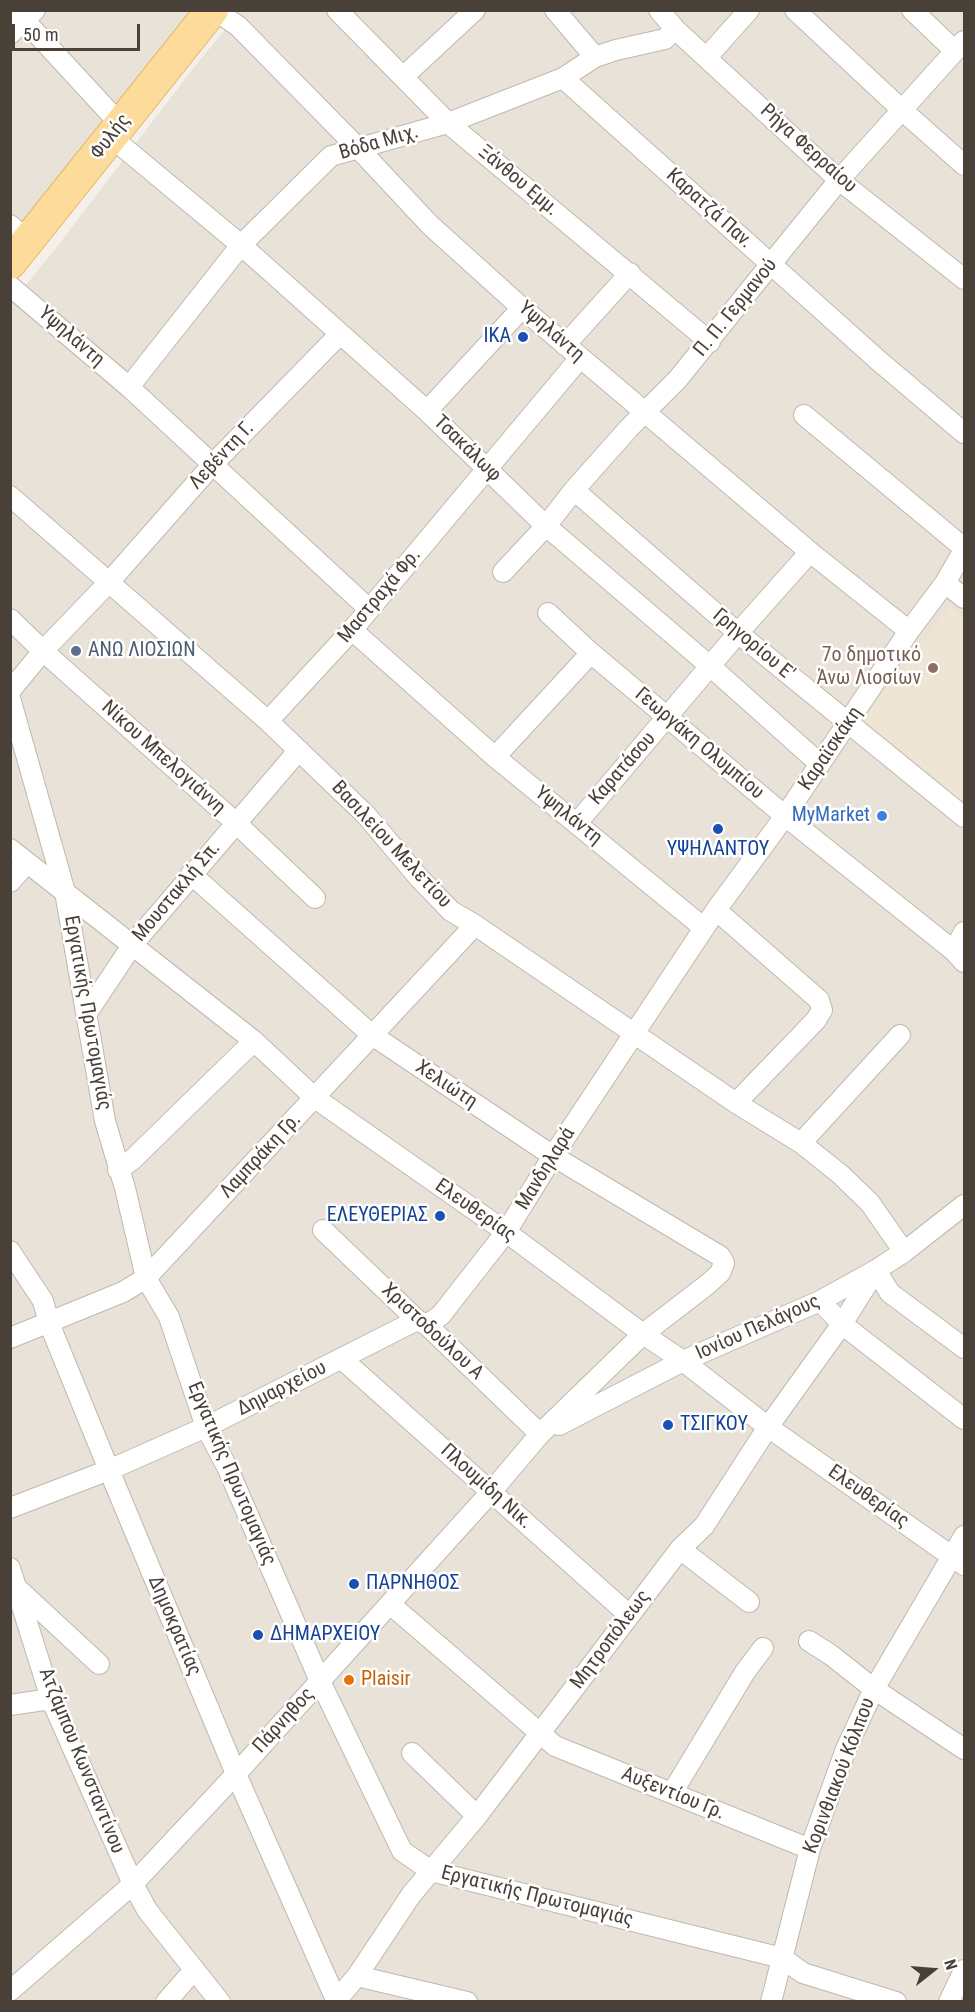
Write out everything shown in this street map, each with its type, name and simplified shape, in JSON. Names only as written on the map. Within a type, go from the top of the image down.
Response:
[{"type":"main road","name":"Φυλής","points":[[16,243],[116,130],[213,10]]},
{"type":"street","name":"Υψηλάντη","points":[[213,10],[238,26],[430,225],[522,308],[810,552],[909,631]]},
{"type":"street","name":"Ξάνθου Εμμ.","points":[[337,10],[447,123],[630,273],[710,342]]},
{"type":"street","points":[[403,77],[475,10]]},
{"type":"street","points":[[555,10],[595,57]]},
{"type":"street","name":"Ρήγα Φερραίου","points":[[659,10],[675,29],[839,180],[964,279]]},
{"type":"street","points":[[707,57],[750,10]]},
{"type":"street","points":[[795,10],[964,165]]},
{"type":"street","points":[[912,10],[960,46]]},
{"type":"street","name":"Τσακάλωφ","points":[[25,14],[116,130],[339,335],[427,411],[546,526],[710,666],[820,764]]},
{"type":"street","points":[[10,34],[25,14]]},
{"type":"street","name":"Βόδα Μιχ.","points":[[129,387],[241,245],[331,156],[447,123],[563,78],[595,57],[665,39],[675,29]]},
{"type":"street","name":"Π. Π. Γερμανού","points":[[503,572],[546,526],[574,490],[630,428],[677,380],[839,180],[960,46]]},
{"type":"street","name":"Καρατζά Παν.","points":[[563,78],[879,361],[964,433]]},
{"type":"street","name":"Μαστραχά Φρ.","points":[[268,721],[352,630],[488,468],[630,273]]},
{"type":"street","name":"Υψηλάντη","points":[[10,286],[129,387],[369,609]]},
{"type":"street","points":[[427,411],[522,308]]},
{"type":"street","name":"Λεβέντη Γ.","points":[[10,691],[43,651],[110,581],[213,464],[339,335]]},
{"type":"street","points":[[804,415],[964,549]]},
{"type":"street","name":"Γρηγορίου Ε'","points":[[574,490],[738,633],[964,817]]},
{"type":"street","name":"Βασιλείου Μελετίου","points":[[10,496],[110,581],[299,750],[366,815],[420,879],[451,911],[736,1103],[801,1143],[840,1174],[870,1203],[904,1252]]},
{"type":"street","name":"Καραϊσκάκη","points":[[634,1034],[716,910],[785,816],[909,631],[945,583],[964,549]]},
{"type":"street","name":"Καρατάσου","points":[[577,823],[810,552]]},
{"type":"street","points":[[945,583],[964,598]]},
{"type":"street","name":"Γεωργάκη Ολυμπίου","points":[[548,613],[591,653],[785,816],[959,957]]},
{"type":"street","name":"Νίκου Μπελογιάννη","points":[[10,619],[236,823],[315,898]]},
{"type":"street","name":"Υψηλάντη","points":[[352,630],[495,758],[704,928]]},
{"type":"street","points":[[495,758],[591,653]]},
{"type":"street","name":"Εργατικής Πρωτομαγιάς","points":[[10,698],[65,892],[105,1121],[125,1188],[147,1278],[169,1317],[206,1427],[228,1469],[320,1681],[402,1851],[431,1871],[782,1958],[803,1973],[896,2001]]},
{"type":"street","name":"Μουστακλή Σπ.","points":[[87,1013],[133,944],[299,750]]},
{"type":"street","name":"Ελευθερίας","points":[[10,849],[254,1041],[315,1098],[506,1232],[683,1361],[768,1427],[958,1561]]},
{"type":"street","points":[[10,882],[27,864]]},
{"type":"street","name":"Χελιώτη","points":[[191,874],[372,1035],[553,1156],[720,1256],[724,1263]]},
{"type":"street","points":[[716,910],[819,1000],[822,1010],[816,1020],[736,1103]]},
{"type":"street","name":"Λαμπράκη Γρ.","points":[[10,1338],[123,1292],[147,1278],[475,925]]},
{"type":"street","points":[[959,957],[964,932]]},
{"type":"street","name":"Μανδηλαρά","points":[[422,1323],[441,1315],[506,1232],[634,1034]]},
{"type":"street","points":[[801,1143],[900,1035]]},
{"type":"street","points":[[118,1170],[132,1160],[254,1041]]},
{"type":"street","name":"Ιονίου Πελάγους","points":[[540,1434],[683,1361],[820,1301],[904,1252],[964,1205]]},
{"type":"street","name":"Χριστοδούλου Α","points":[[323,1230],[540,1434]]},
{"type":"street","name":"Δημοκρατίας","points":[[10,1251],[43,1300],[49,1323],[108,1470],[236,1774],[336,2001]]},
{"type":"street","name":"Πάρνηθος","points":[[10,1993],[133,1884],[390,1604],[540,1434],[643,1334],[720,1273],[724,1263]]},
{"type":"street","points":[[876,1270],[890,1293],[964,1348]]},
{"type":"street","name":"Μητροπόλεως","points":[[336,2001],[357,1976],[411,1895],[477,1816],[681,1549],[704,1526],[768,1427],[842,1324],[876,1270]]},
{"type":"street","points":[[820,1301],[842,1324],[964,1419]]},
{"type":"street","name":"Δημαρχείου","points":[[10,1508],[108,1470],[206,1427],[342,1359],[422,1323]]},
{"type":"street","name":"Πλουμίδη Νικ.","points":[[342,1359],[629,1615]]},
{"type":"street","name":"Κορινθιακού Κόλπου","points":[[771,2001],[810,1849],[846,1749],[874,1689],[958,1561],[964,1536]]},
{"type":"street","points":[[681,1549],[749,1602]]},
{"type":"street","name":"Ατζάμπου Κωνσταντίνου","points":[[10,1568],[51,1699],[133,1884],[147,1910],[220,2001]]},
{"type":"street","points":[[18,1589],[99,1664]]},
{"type":"street","name":"Αυξεντίου Γρ.","points":[[390,1604],[555,1746],[810,1849]]},
{"type":"street","points":[[809,1641],[831,1655],[874,1689],[964,1749]]},
{"type":"street","points":[[672,1793],[745,1672],[763,1648]]},
{"type":"street","points":[[10,1705],[51,1699]]},
{"type":"street","points":[[412,1753],[477,1816]]},
{"type":"street","points":[[166,2001],[194,1970]]},
{"type":"street","points":[[949,2001],[964,1970]]},
{"type":"street","points":[[357,1976],[467,2001]]},
{"type":"street","points":[[10,1993],[16,2001]]},
{"type":"shaded area","points":[[11,11],[201,11],[11,240]]},
{"type":"shaded area","points":[[240,11],[964,11],[964,2001],[11,2002],[11,303]]},
{"type":"shaded area","name":"7ο δημοτικό Άνω Λιοσίων","points":[[950,606],[964,617],[964,802],[863,720]]},
{"type":"place","name":"ΙΚΑ","points":[[523,337]]},
{"type":"place","name":"ΑΝΩ ΛΙΟΣΙΩΝ","points":[[76,651]]},
{"type":"place","name":"7ο δημοτικό Άνω Λιοσίων","points":[[933,668]]},
{"type":"place","name":"MyMarket","points":[[882,816]]},
{"type":"place","name":"ΥΨΗΛΑΝΤΟΥ","points":[[718,829]]},
{"type":"place","name":"ΕΛΕΥΘΕΡΙΑΣ","points":[[440,1216]]},
{"type":"place","name":"ΤΣΙΓΚΟΥ","points":[[668,1425]]},
{"type":"place","name":"ΠΑΡΝΗΘΟΣ","points":[[354,1584]]},
{"type":"place","name":"ΔΗΜΑΡΧΕΙΟΥ","points":[[258,1635]]},
{"type":"place","name":"Plaisir","points":[[349,1680]]}]
